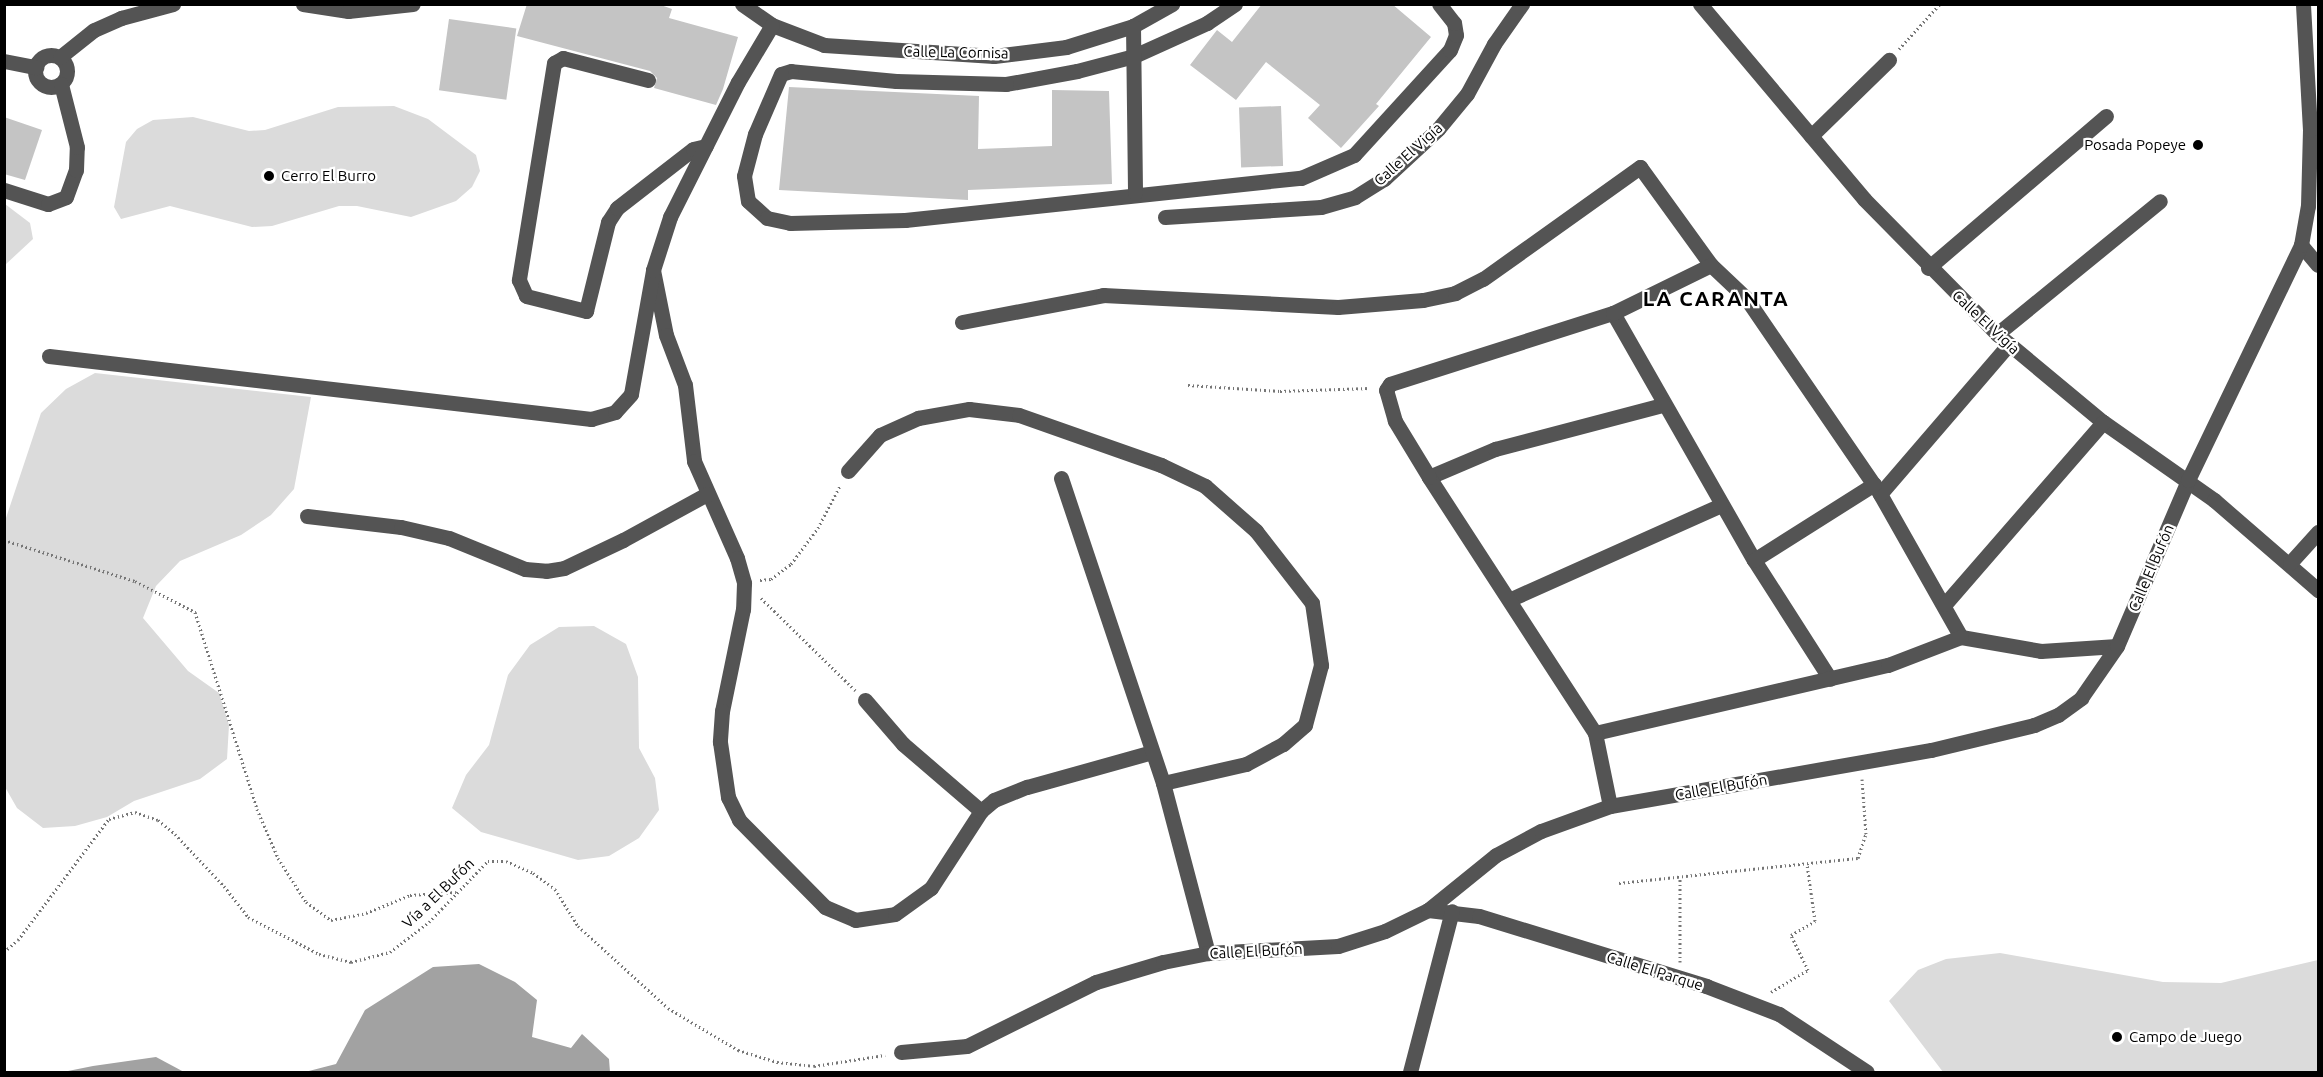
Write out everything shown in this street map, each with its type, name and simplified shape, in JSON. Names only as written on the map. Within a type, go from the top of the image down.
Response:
[{"type":"street","points":[[36,67],[45,56],[60,57],[94,30],[121,18],[173,4]]},
{"type":"street","points":[[303,4],[348,10],[413,4]]},
{"type":"street","name":"Calle La Cornisa","points":[[742,4],[772,25],[824,45],[994,56],[1066,47],[1133,26],[1172,4]]},
{"type":"street","points":[[1234,4],[1207,23],[1134,56],[1077,71],[1006,84],[896,81],[791,71],[781,74],[775,84],[744,176],[748,201],[766,218],[790,223],[953,217],[1135,193],[1302,178],[1353,155],[1450,50],[1456,35],[1454,23],[1439,4]]},
{"type":"street","name":"Calle El Vigía","points":[[1165,217],[1321,207],[1355,197],[1384,179],[1438,129],[1467,94],[1494,44],[1522,4]]},
{"type":"street","name":"Calle El Vigía","points":[[1700,4],[1811,136],[1928,268],[2003,339],[2103,422],[2188,480],[2290,563],[2319,590]]},
{"type":"street","name":"Calle El Bufón","points":[[901,1052],[967,1046],[1096,981],[1208,953],[1338,946],[1386,932],[1428,910],[1496,855],[1541,831],[1610,806],[1861,763],[2006,732],[2058,715],[2081,698],[2117,646],[2188,480],[2301,245],[2308,206],[2310,130],[2303,4]]},
{"type":"street","points":[[49,356],[591,419],[615,412],[631,394],[653,270],[670,217],[772,25]]},
{"type":"street","points":[[1133,26],[1135,193]]},
{"type":"street","points":[[4,190],[48,204],[66,197],[76,170],[77,147],[61,84],[67,71],[60,57]]},
{"type":"street","points":[[648,80],[563,58],[554,63],[519,280],[526,296],[586,311],[608,222],[617,208],[693,149],[706,146]]},
{"type":"street","points":[[1811,136],[1889,60]]},
{"type":"street","points":[[4,61],[36,67]]},
{"type":"street","points":[[36,67],[42,84],[61,84]]},
{"type":"street","points":[[1928,268],[2106,116]]},
{"type":"street","points":[[962,322],[1103,295],[1338,307],[1434,298],[1483,279],[1640,167],[1711,265],[1746,298],[1877,489],[1945,604],[1961,637]]},
{"type":"street","points":[[1754,561],[1877,489],[2003,339],[2160,201]]},
{"type":"street","points":[[2301,245],[2319,265]]},
{"type":"street","points":[[1610,806],[1595,733],[1511,599],[1429,477],[1395,421],[1386,390],[1390,384],[1613,313],[1711,265]]},
{"type":"street","points":[[653,270],[666,335],[685,385],[694,461],[737,558],[744,583],[742,609],[722,711],[720,742],[728,797],[739,820],[825,907],[855,920],[895,914],[931,888],[981,811],[994,800],[1027,787],[1152,752]]},
{"type":"street","points":[[1613,313],[1754,561],[1830,679]]},
{"type":"street","points":[[1429,477],[1495,449],[1561,429],[1664,405]]},
{"type":"street","points":[[848,471],[880,435],[918,418],[969,409],[1018,415],[1161,465],[1205,486],[1256,531],[1312,603],[1321,665],[1305,725],[1283,744],[1246,764],[1162,783]]},
{"type":"street","points":[[1945,604],[2103,422]]},
{"type":"street","points":[[1061,478],[1162,783],[1208,953]]},
{"type":"street","points":[[307,516],[401,527],[449,538],[525,569],[546,571],[564,568],[623,540],[707,494]]},
{"type":"street","points":[[1511,599],[1721,505]]},
{"type":"street","points":[[2290,563],[2319,532]]},
{"type":"street","points":[[1595,733],[1888,665],[1961,637],[2041,651],[2117,646]]},
{"type":"street","points":[[865,700],[903,744],[981,811]]},
{"type":"street","name":"Calle El Parque","points":[[1428,910],[1452,911],[1680,978],[1779,1014],[1867,1072]]},
{"type":"street","points":[[1410,1072],[1452,911]]},
{"type":"path","points":[[1889,60],[1940,4]]},
{"type":"path","points":[[1188,385],[1280,391],[1346,387],[1386,390]]},
{"type":"path","points":[[744,583],[771,579],[791,564],[818,528],[848,471]]},
{"type":"path","points":[[4,540],[135,581],[195,612],[257,808],[278,858],[306,902],[331,920],[366,913],[410,895],[456,892]]},
{"type":"path","points":[[744,583],[865,700]]},
{"type":"path","points":[[1619,883],[1858,858],[1866,834],[1861,763]]},
{"type":"path","name":"Vía a El Bufón","points":[[4,952],[18,940],[109,819],[135,812],[158,820],[175,834],[224,886],[248,917],[310,950],[351,962],[390,952],[429,922],[488,861],[506,861],[533,873],[555,888],[578,926],[668,1008],[738,1050],[777,1062],[814,1066],[901,1052]]},
{"type":"path","points":[[1751,1004],[1808,970],[1791,935],[1815,921],[1807,864]]},
{"type":"path","points":[[1680,877],[1680,978]]},
{"type":"shaded area","points":[[394,106],[428,119],[476,155],[480,171],[472,187],[456,201],[411,217],[357,206],[339,206],[272,226],[252,227],[170,206],[121,219],[114,207],[126,142],[137,129],[153,120],[193,117],[249,131],[265,130],[338,107]]},
{"type":"shaded area","points":[[5,204],[30,223],[33,239],[5,265]]},
{"type":"shaded area","points":[[95,373],[311,397],[294,489],[271,515],[241,535],[180,561],[156,586],[143,618],[188,671],[219,693],[229,725],[227,759],[200,779],[134,801],[107,817],[75,826],[43,828],[17,808],[5,787],[5,521],[41,413],[66,389]]},
{"type":"shaded area","points":[[594,626],[626,644],[638,677],[639,748],[655,778],[659,810],[639,838],[609,856],[578,860],[481,832],[452,808],[466,775],[489,745],[508,675],[530,645],[559,627]]},
{"type":"shaded area","name":"Campo de Juego","points":[[2000,953],[2163,982],[2221,983],[2318,960],[2318,1072],[1943,1072],[1889,1001],[1918,970],[1946,959]]},
{"type":"shaded area","points":[[479,964],[515,982],[537,1000],[532,1037],[571,1048],[582,1034],[609,1059],[610,1072],[305,1072],[336,1064],[365,1010],[433,967]]},
{"type":"shaded area","points":[[156,1057],[184,1072],[63,1072],[93,1066]]},
{"type":"building","points":[[527,4],[658,4],[672,9],[669,18],[738,37],[716,105],[654,88],[657,78],[650,71],[517,36]]},
{"type":"building","points":[[1262,4],[1392,4],[1431,37],[1376,104],[1379,106],[1341,148],[1308,118],[1320,105],[1266,62],[1236,100],[1190,65],[1217,30],[1232,42]]},
{"type":"building","points":[[449,19],[516,28],[506,100],[439,90]]},
{"type":"building","points":[[789,87],[979,96],[978,149],[1052,146],[1052,90],[1109,91],[1112,184],[968,190],[968,200],[779,190]]},
{"type":"building","points":[[1281,106],[1283,166],[1241,167],[1239,107]]},
{"type":"building","points":[[4,117],[42,130],[25,180],[4,174]]},
{"type":"place","name":"Posada Popeye","points":[[2198,145]]},
{"type":"place","name":"Cerro El Burro","points":[[269,176]]},
{"type":"place","name":"Campo de Juego","points":[[2117,1037]]},
{"type":"district","name":"LA CARANTA","points":[[1716,298]]}]
